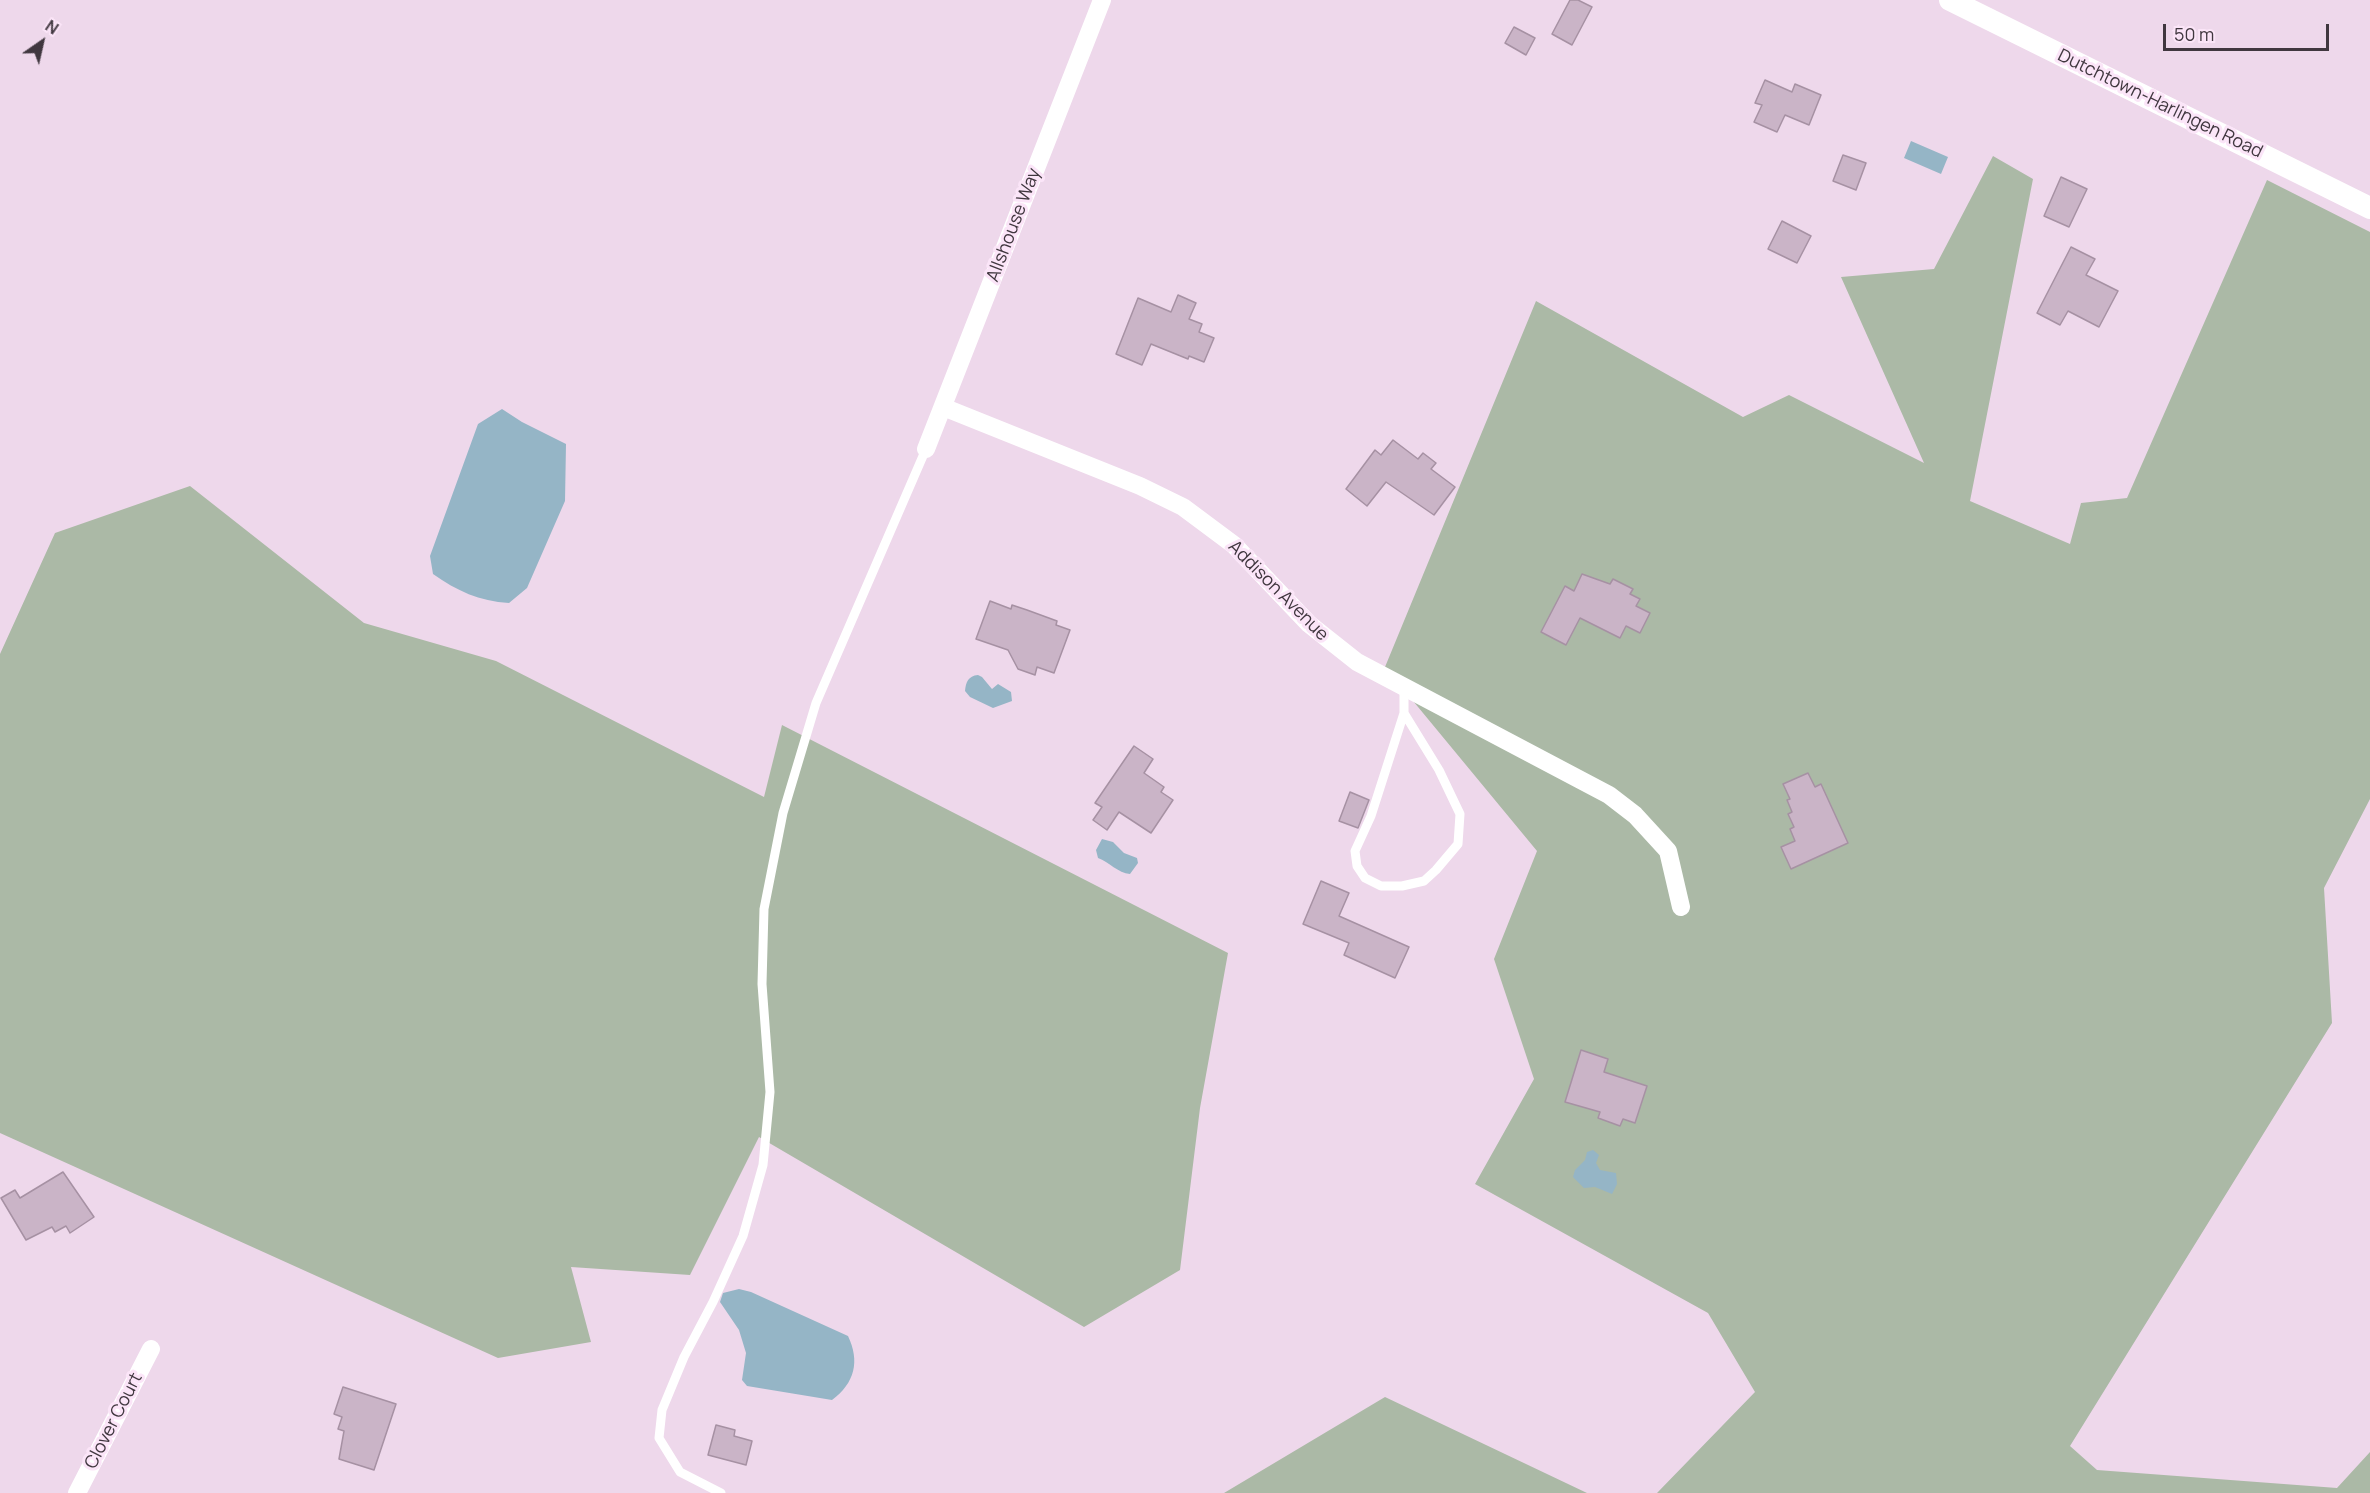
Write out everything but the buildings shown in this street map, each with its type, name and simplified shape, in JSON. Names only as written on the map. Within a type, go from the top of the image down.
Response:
[{"type":"street","name":"Allshouse Way","points":[[926,449],[1102,0]]},
{"type":"street","name":"Dutchtown-Harlingen Road","points":[[1950,0],[2370,208]]},
{"type":"street","name":"Addison Avenue","points":[[943,407],[1140,486],[1183,507],[1234,545],[1331,644],[1357,662],[1609,795],[1635,815],[1668,850],[1681,907]]},
{"type":"street","name":"Clover Court","points":[[77,1493],[151,1349]]},
{"type":"lane","points":[[721,1493],[680,1472],[659,1438],[662,1410],[684,1357],[714,1302],[742,1236],[763,1166],[770,1092],[762,984],[764,909],[783,813],[816,703],[926,449]]},
{"type":"lane","points":[[1404,687],[1404,713],[1371,816],[1355,851],[1357,866],[1365,878],[1381,886],[1402,886],[1424,881],[1458,844],[1460,814],[1439,770],[1404,713]]},
{"type":"green space","points":[[1993,156],[2033,179],[1970,501],[2070,544],[2081,503],[2127,498],[2267,180],[2370,232],[2370,799],[2324,888],[2332,1023],[2070,1446],[2097,1470],[2337,1488],[2370,1452],[2370,1493],[1657,1493],[1755,1392],[1708,1313],[1475,1184],[1534,1079],[1494,959],[1537,851],[1385,667],[1536,301],[1743,417],[1789,395],[1924,463],[1841,277],[1934,269]]},
{"type":"green space","points":[[190,486],[364,623],[496,661],[764,797],[782,725],[1228,953],[1200,1108],[1180,1270],[1084,1327],[759,1137],[690,1275],[571,1267],[591,1342],[498,1358],[0,1133],[0,654],[55,533]]},
{"type":"green space","points":[[1385,1397],[1587,1493],[1224,1493]]},
{"type":"water","points":[[1911,141],[1948,157],[1941,174],[1904,158]]},
{"type":"water","points":[[502,409],[522,422],[566,444],[565,501],[527,588],[509,603],[478,597],[451,585],[433,574],[430,556],[478,424]]},
{"type":"water","points":[[978,675],[992,689],[998,684],[1011,692],[1012,701],[993,708],[970,697],[965,691],[967,682]]},
{"type":"water","points":[[1102,839],[1113,842],[1124,853],[1137,858],[1138,863],[1130,874],[1121,872],[1098,858],[1096,850]]},
{"type":"water","points":[[1593,1150],[1599,1155],[1596,1163],[1600,1170],[1616,1173],[1617,1184],[1612,1194],[1595,1187],[1584,1188],[1573,1177],[1575,1170],[1585,1160],[1587,1152]]},
{"type":"water","points":[[739,1289],[751,1292],[848,1336],[854,1354],[853,1371],[840,1393],[832,1400],[747,1386],[742,1380],[746,1353],[739,1330],[720,1302],[723,1293]]}]
